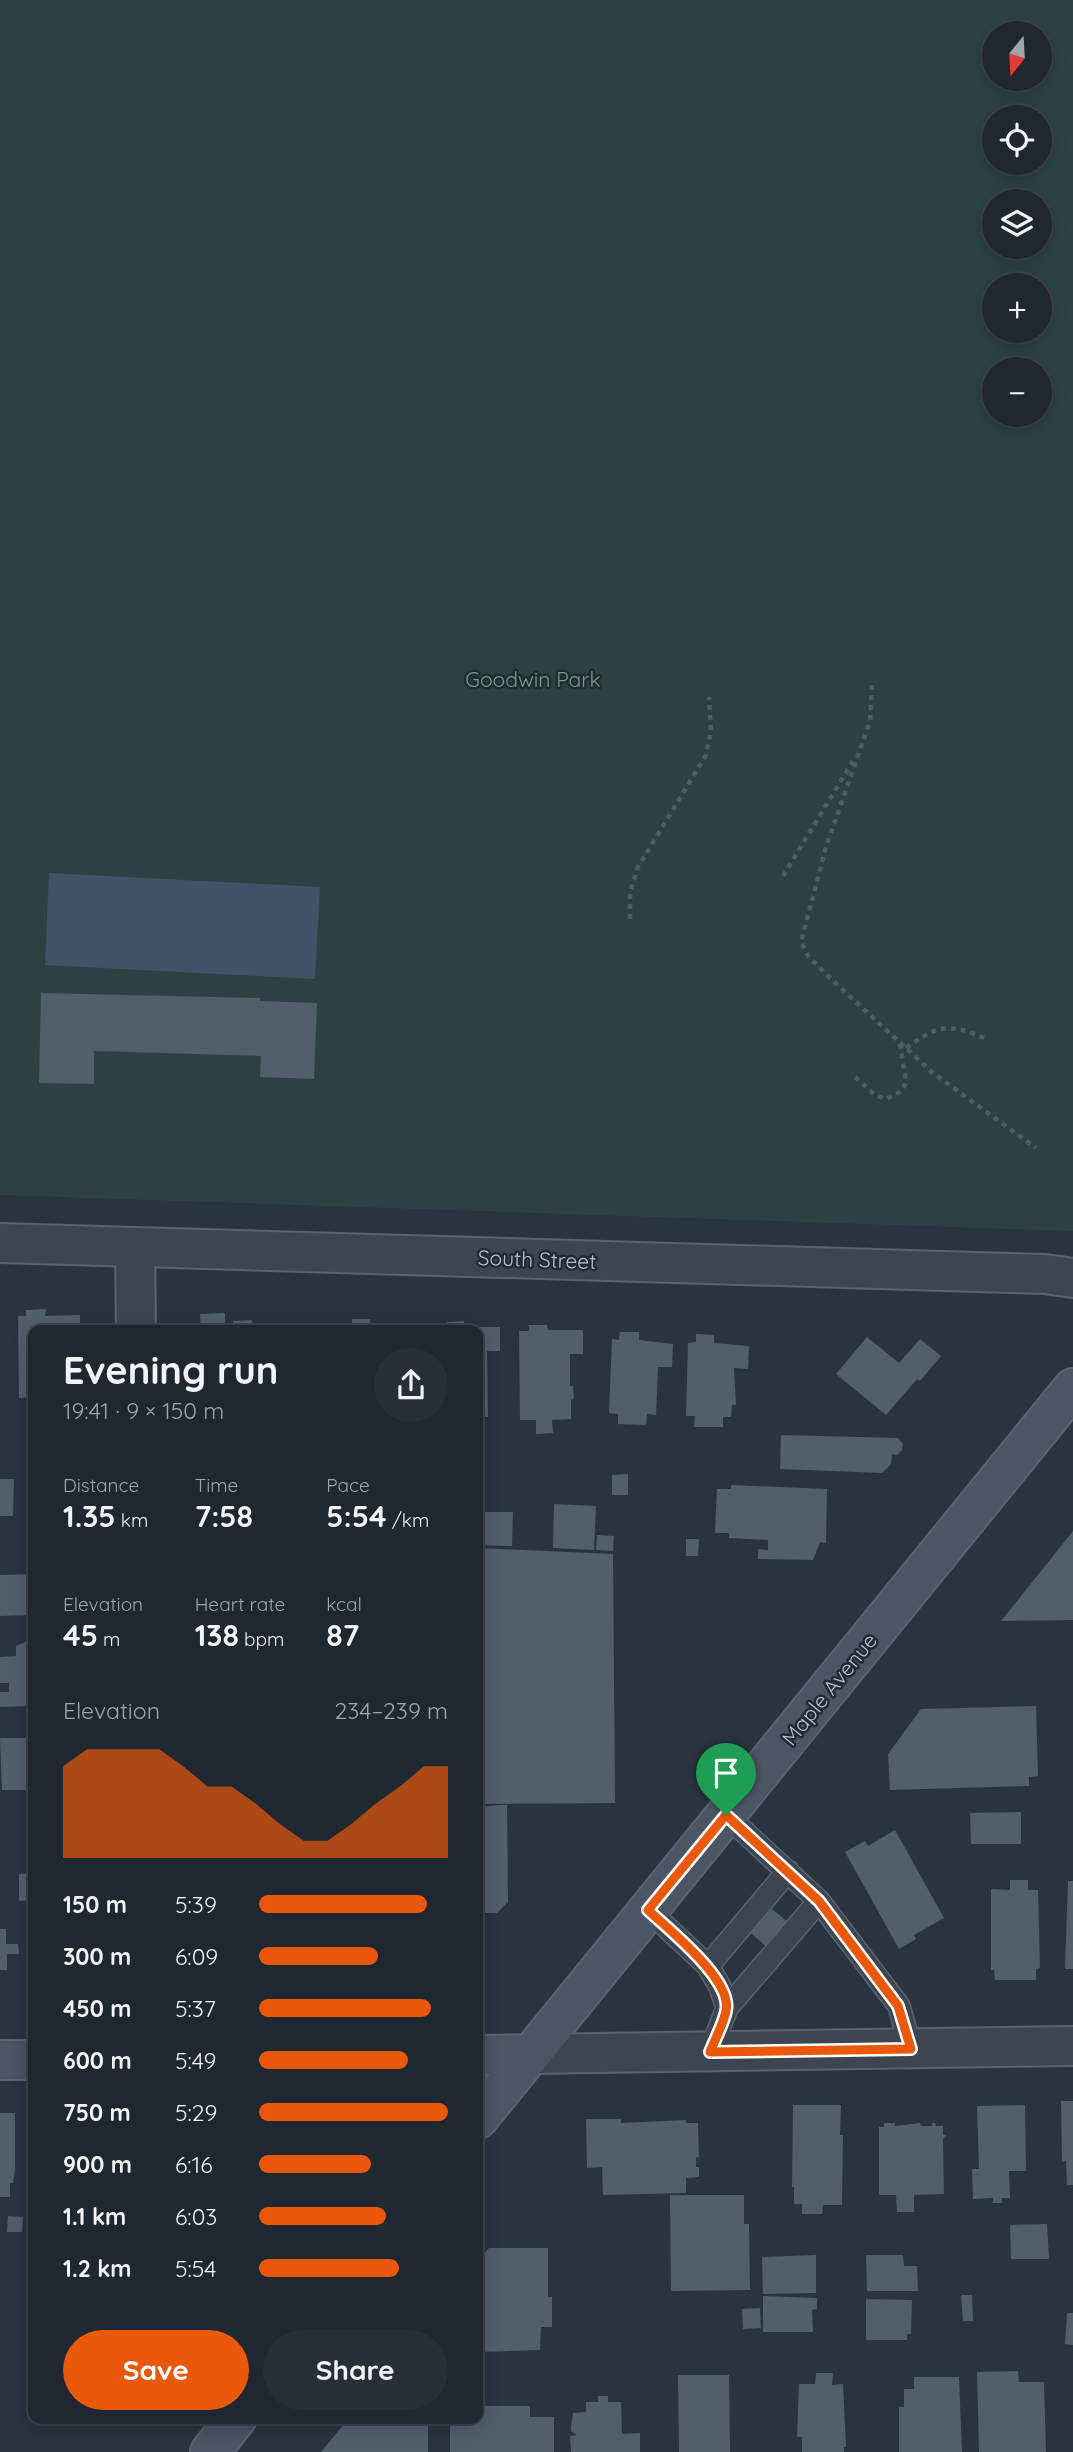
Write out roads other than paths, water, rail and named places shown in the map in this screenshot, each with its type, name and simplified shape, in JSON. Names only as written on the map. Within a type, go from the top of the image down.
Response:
[{"type":"main road","name":"Maple Avenue","points":[[483,2113],[1073,1388]]},
{"type":"main road","points":[[483,2055],[530,2054]]},
{"type":"main road","points":[[0,2060],[28,2060]]},
{"type":"main road","points":[[210,2452],[232,2424]]},
{"type":"street","name":"South Street","points":[[0,1243],[1045,1274],[1073,1278]]},
{"type":"street","points":[[135,1247],[136,1325]]},
{"type":"street","points":[[530,2054],[1073,2046]]},
{"type":"lane","points":[[726,1815],[819,1901],[898,2006],[911,2049]]},
{"type":"lane","points":[[708,1966],[788,1871]]},
{"type":"lane","points":[[710,2052],[727,2008],[819,1901]]},
{"type":"lane","points":[[648,1910],[708,1966],[720,1987],[727,2008]]},
{"type":"water","points":[[49,873],[320,887],[315,979],[45,965]]},
{"type":"park label","name":"Goodwin Park","points":[[533,679]]}]
